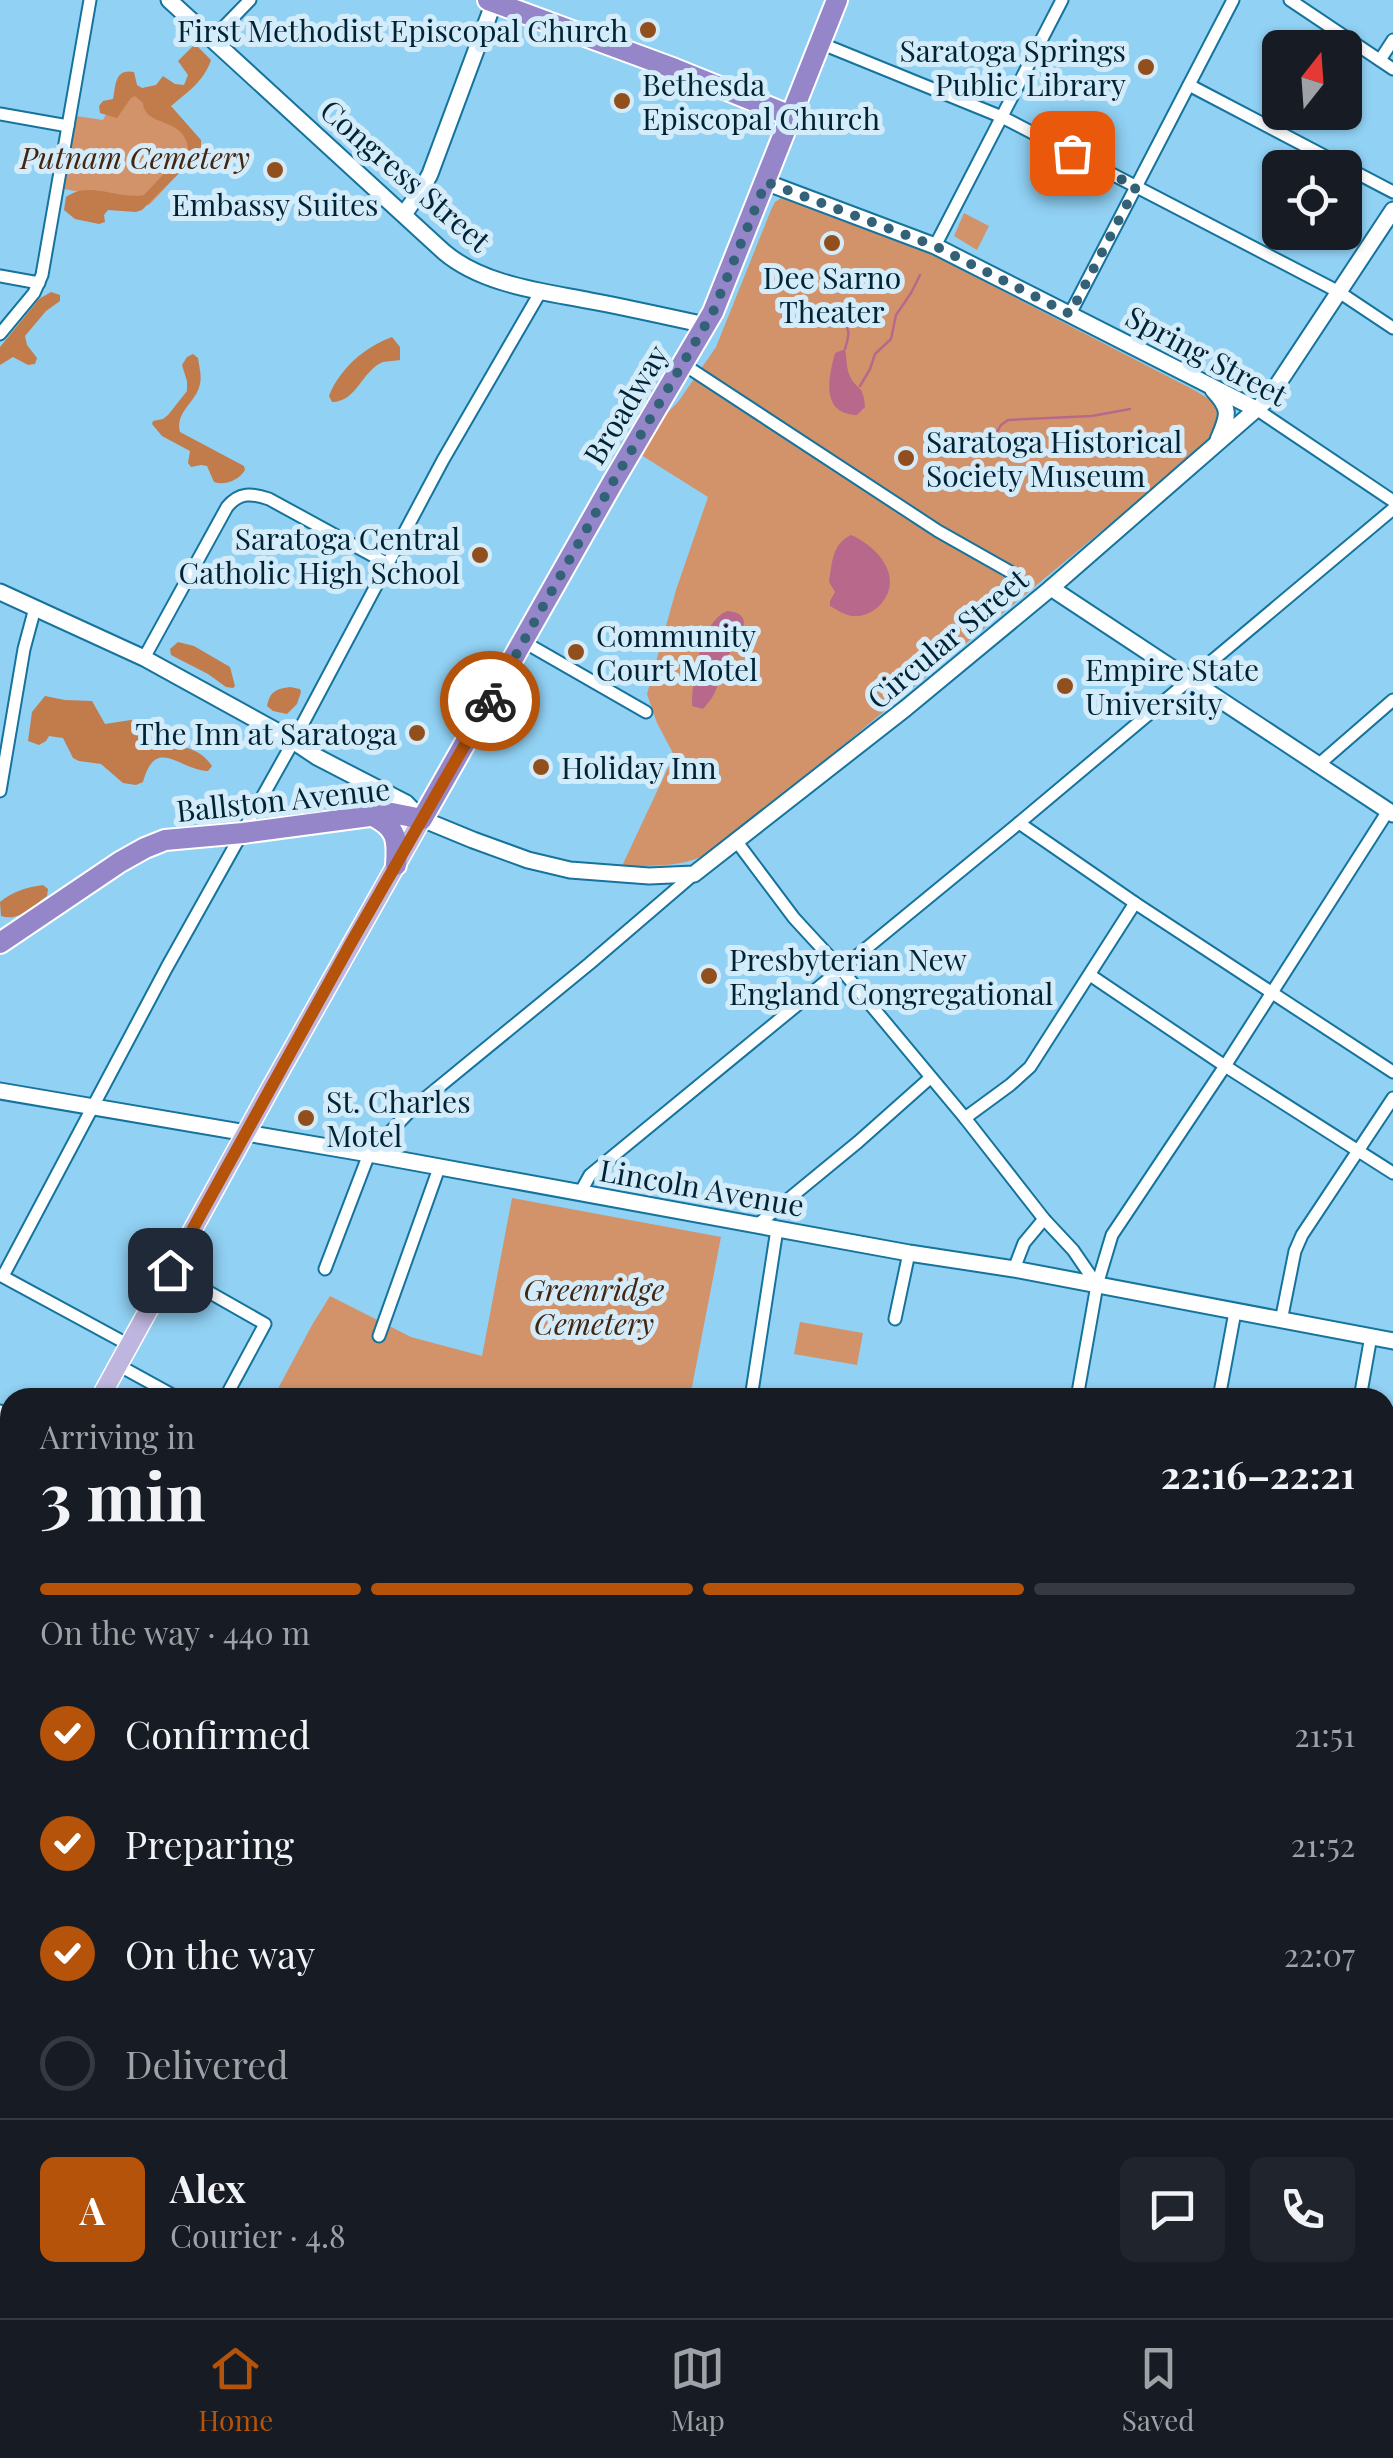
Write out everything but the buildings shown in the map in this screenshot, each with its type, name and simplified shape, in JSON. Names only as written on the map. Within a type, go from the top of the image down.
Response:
[{"type":"highway","name":"Broadway","points":[[422,819],[706,325],[837,0]]},
{"type":"highway","points":[[491,1],[791,116]]},
{"type":"highway","name":"Ballston Avenue","points":[[0,944],[120,862],[165,840],[392,814],[422,819]]},
{"type":"highway","points":[[373,816],[387,822],[395,834],[396,865]]},
{"type":"main road","points":[[105,1388],[422,819]]},
{"type":"street","points":[[0,334],[42,275],[90,0]]},
{"type":"street","name":"Congress Street","points":[[170,0],[468,270],[541,291],[706,325]]},
{"type":"street","points":[[213,38],[250,0]]},
{"type":"street","points":[[935,246],[1062,0]]},
{"type":"street","points":[[1070,314],[1233,0]]},
{"type":"street","points":[[1290,0],[1393,69]]},
{"type":"street","points":[[404,214],[430,174],[491,1]]},
{"type":"street","points":[[1380,60],[1393,40]]},
{"type":"street","points":[[820,43],[1002,117],[1338,292],[1393,328]]},
{"type":"street","points":[[1189,85],[1393,192]]},
{"type":"street","points":[[0,114],[68,126]]},
{"type":"street","name":"Spring Street","points":[[766,182],[935,246],[1070,314],[1256,410],[1393,500]]},
{"type":"street","name":"Circular Street","points":[[694,874],[906,708],[1268,399],[1393,210]]},
{"type":"street","points":[[0,276],[39,284]]},
{"type":"street","points":[[128,1346],[1,1276],[443,460],[541,291]]},
{"type":"street","points":[[683,364],[938,531],[1014,574]]},
{"type":"street","points":[[1206,384],[1226,404],[1227,417],[1217,444]]},
{"type":"street","points":[[144,658],[226,507],[244,494],[269,499],[388,564]]},
{"type":"street","points":[[580,1192],[590,1175],[1393,509]]},
{"type":"street","points":[[1050,588],[1390,813],[1120,1220],[1097,1284],[1078,1388]]},
{"type":"street","points":[[0,592],[144,658],[284,734],[376,790],[406,803],[422,819],[502,852],[570,870],[650,876],[694,874]]},
{"type":"street","points":[[0,791],[24,649],[35,608]]},
{"type":"street","points":[[524,642],[646,712]]},
{"type":"street","points":[[1317,766],[1393,700]]},
{"type":"street","points":[[1019,822],[1393,1072]]},
{"type":"street","points":[[736,842],[794,918],[965,1118],[1097,1284]]},
{"type":"street","points":[[325,1270],[369,1154],[412,1109],[694,874]]},
{"type":"street","points":[[965,1118],[1030,1067],[1135,903]]},
{"type":"street","points":[[1090,975],[1393,1174]]},
{"type":"street","points":[[756,1225],[930,1078]]},
{"type":"street","name":"Lincoln Avenue","points":[[0,1092],[1014,1269],[1393,1341]]},
{"type":"street","points":[[1281,1321],[1302,1235],[1393,1098]]},
{"type":"street","points":[[378,1336],[439,1168]]},
{"type":"street","points":[[1014,1269],[1024,1243],[1044,1219]]},
{"type":"street","points":[[752,1388],[776,1229]]},
{"type":"street","points":[[896,1318],[909,1253]]},
{"type":"street","points":[[170,1270],[265,1324],[230,1388]]},
{"type":"street","points":[[1221,1388],[1234,1312]]},
{"type":"street","points":[[1362,1388],[1371,1336]]},
{"type":"street","points":[[118,1365],[160,1388]]},
{"type":"green space","name":"Putnam Cemetery","points":[[126,77],[203,148],[149,205],[64,189],[76,116],[103,120]]},
{"type":"green space","points":[[781,198],[935,256],[1196,391],[1218,405],[1223,419],[1215,437],[735,835],[692,860],[622,866],[674,755],[647,694],[676,590],[708,497],[638,453],[716,347],[771,210]]},
{"type":"green space","points":[[964,213],[989,226],[977,250],[954,236]]},
{"type":"green space","name":"Greenridge Cemetery","points":[[512,1198],[721,1237],[692,1388],[278,1388],[330,1296],[411,1337],[482,1356]]},
{"type":"green space","points":[[800,1322],[863,1333],[857,1365],[794,1354]]},
{"type":"shaded area","points":[[195,44],[211,60],[200,80],[171,106],[201,140],[196,156],[142,210],[108,210],[105,222],[99,224],[75,219],[64,210],[66,197],[85,190],[144,195],[188,148],[180,131],[150,116],[135,96],[117,118],[100,113],[99,106],[113,99],[119,75],[127,71],[134,72],[137,85],[142,88],[156,85],[163,76],[184,85],[188,75],[178,61]]},
{"type":"shaded area","points":[[51,292],[60,295],[60,301],[25,336],[37,358],[35,364],[28,365],[13,357],[0,365],[0,347],[39,299]]},
{"type":"shaded area","points":[[392,337],[400,347],[400,360],[376,366],[348,397],[332,402],[329,396],[347,368],[363,353]]},
{"type":"shaded area","points":[[845,349],[849,373],[864,400],[865,407],[857,415],[837,409],[830,393],[835,353]]},
{"type":"shaded area","points":[[193,354],[198,358],[201,381],[180,418],[180,432],[244,466],[242,474],[227,483],[214,482],[207,466],[191,467],[190,451],[162,436],[152,424],[168,415],[187,391],[182,365]]},
{"type":"shaded area","points":[[851,535],[878,555],[889,573],[890,583],[888,594],[878,607],[856,616],[830,606],[835,592],[829,582],[834,555],[840,543]]},
{"type":"shaded area","points":[[727,611],[743,618],[742,631],[713,696],[703,709],[692,706],[704,639],[718,617]]},
{"type":"shaded area","points":[[178,642],[194,646],[230,667],[235,686],[226,687],[171,655],[170,649]]},
{"type":"shaded area","points":[[290,687],[301,692],[297,704],[287,714],[267,706],[274,692]]},
{"type":"shaded area","points":[[45,696],[92,701],[105,724],[137,722],[145,740],[190,749],[212,766],[208,771],[162,758],[148,768],[143,782],[123,783],[101,764],[73,758],[63,738],[49,736],[39,745],[28,741],[32,712]]},
{"type":"shaded area","points":[[43,885],[48,889],[47,896],[31,908],[14,917],[1,916],[0,902],[4,898]]},
{"type":"waterway","points":[[860,386],[875,354],[891,339],[896,315],[920,275]]},
{"type":"waterway","points":[[842,322],[848,331],[845,349]]},
{"type":"waterway","points":[[981,448],[1008,420],[1092,416],[1130,409]]},
{"type":"way so far","points":[[490,701],[713,312],[766,182],[935,246],[1070,314],[1136,187],[1072,153]]},
{"type":"place","name":"First Methodist Episcopal Church","points":[[648,30]]},
{"type":"place","name":"Saratoga Springs Public Library","points":[[1146,67]]},
{"type":"place","name":"Bethesda Episcopal Church","points":[[622,101]]},
{"type":"place","name":"Embassy Suites","points":[[275,170]]},
{"type":"place","name":"Dee Sarno Theater","points":[[832,243]]},
{"type":"place","name":"Saratoga Historical Society Museum","points":[[906,458]]},
{"type":"place","name":"Saratoga Central Catholic High School","points":[[480,555]]},
{"type":"place","name":"Community Court Motel","points":[[576,652]]},
{"type":"place","name":"Empire State University","points":[[1065,686]]},
{"type":"place","name":"The Inn at Saratoga","points":[[417,733]]},
{"type":"place","name":"Holiday Inn","points":[[541,767]]},
{"type":"place","name":"Presbyterian New England Congregational","points":[[709,976]]},
{"type":"place","name":"St. Charles Motel","points":[[306,1118]]},
{"type":"route","points":[[170,1270],[490,701]]}]
